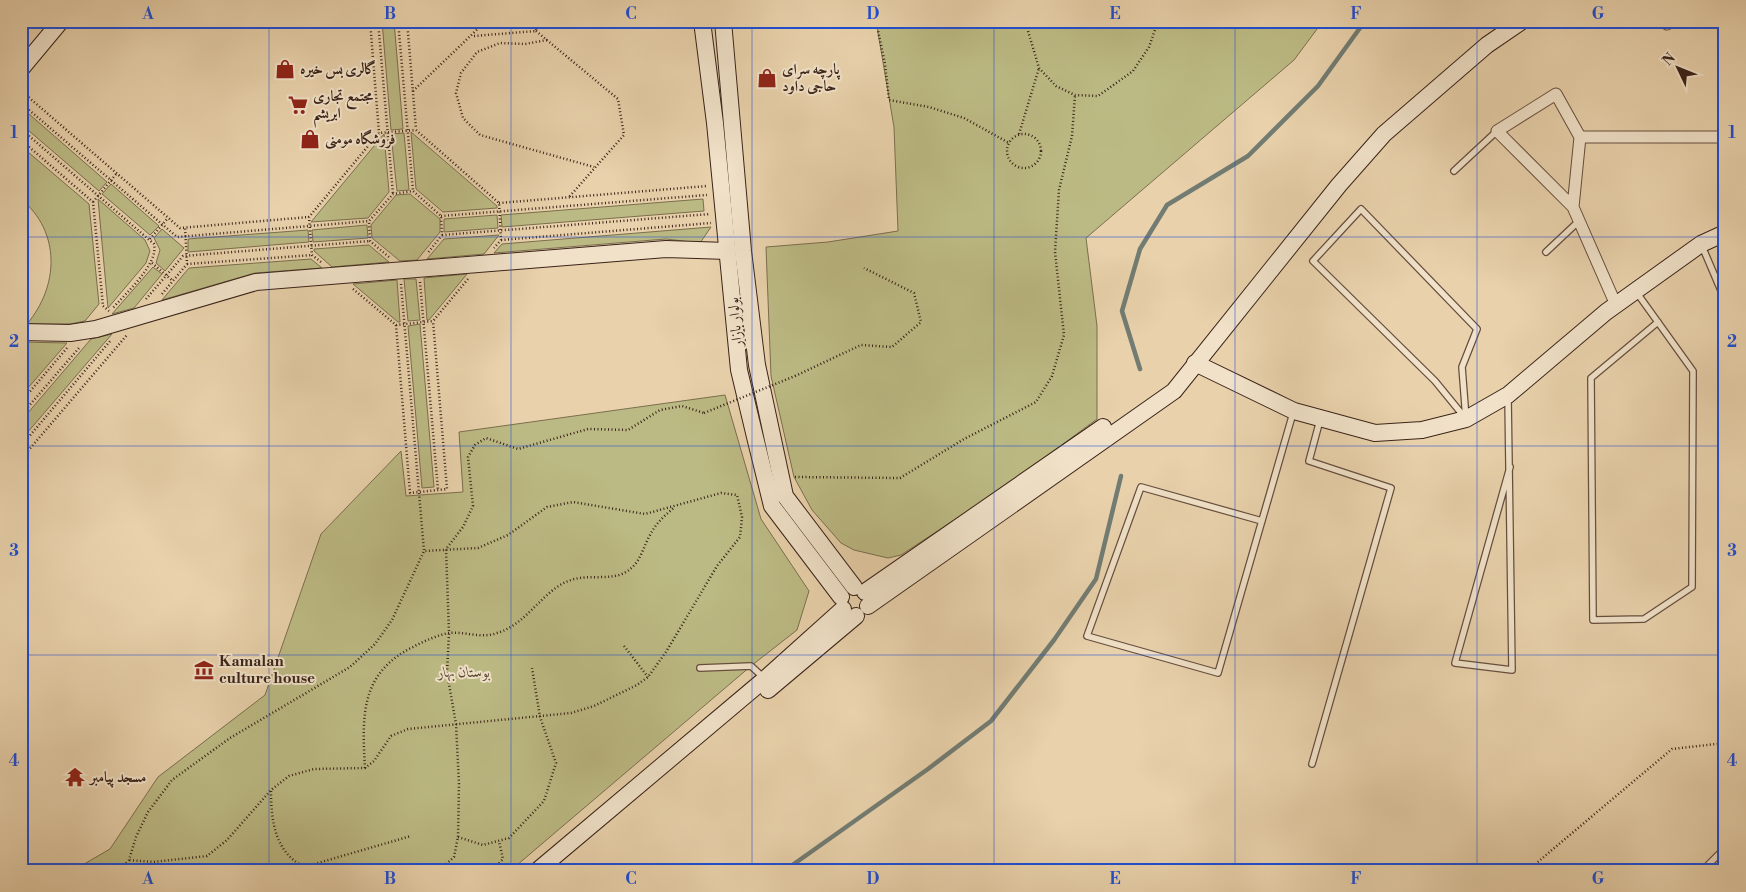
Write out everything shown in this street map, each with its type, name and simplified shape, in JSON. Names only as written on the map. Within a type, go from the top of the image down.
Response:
[{"type":"street","points":[[21,68],[61,21]]},
{"type":"street","name":"بولوار بازار","points":[[702,21],[728,251],[739,370],[772,506],[855,601]]},
{"type":"street","points":[[723,21],[743,251],[756,356],[785,496],[855,601]]},
{"type":"street","points":[[537,871],[855,601],[1195,363],[1384,134],[1487,46],[1522,21]]},
{"type":"street","points":[[1574,207],[1580,137],[1556,94],[1498,131],[1574,207],[1616,305]]},
{"type":"street","points":[[1580,137],[1725,137]]},
{"type":"street","points":[[1195,363],[1294,411],[1375,434],[1422,430],[1466,419],[1508,395],[1616,305],[1701,244],[1725,233]]},
{"type":"street","points":[[21,332],[70,333],[96,329],[256,282],[666,249],[728,251]]},
{"type":"street","points":[[554,871],[855,601]]},
{"type":"lane","points":[[1454,171],[1498,131]]},
{"type":"lane","points":[[1361,209],[1477,329],[1462,367],[1466,419],[1435,381],[1313,261],[1361,209]]},
{"type":"lane","points":[[1546,252],[1579,220]]},
{"type":"lane","points":[[1701,244],[1725,300]]},
{"type":"lane","points":[[1635,291],[1658,322],[1693,371],[1692,587],[1644,618],[1593,620],[1591,378],[1658,322]]},
{"type":"lane","points":[[1508,395],[1510,468],[1512,670],[1455,662],[1510,468]]},
{"type":"lane","points":[[1262,521],[1141,486],[1087,636],[1218,673],[1294,411]]},
{"type":"lane","points":[[1312,764],[1391,488],[1309,461],[1320,418]]},
{"type":"lane","points":[[700,668],[751,666],[765,679]]},
{"type":"lane","points":[[1702,871],[1725,848]]},
{"type":"path","points":[[370,21],[379,133]]},
{"type":"path","points":[[378,21],[393,194]]},
{"type":"path","points":[[398,21],[412,191],[442,216],[714,194]]},
{"type":"path","points":[[407,21],[416,130]]},
{"type":"path","points":[[413,91],[473,36],[486,21]]},
{"type":"path","points":[[536,21],[536,31]]},
{"type":"path","points":[[876,21],[885,64],[889,100],[929,108],[964,118],[1009,143]]},
{"type":"path","points":[[1025,21],[1039,68],[1056,86],[1075,95],[1098,96],[1132,71],[1149,47],[1158,21]]},
{"type":"path","points":[[473,36],[536,31],[618,99],[624,135],[569,197]]},
{"type":"path","points":[[547,40],[525,44],[500,43],[477,52],[461,73],[456,93],[463,118],[480,135],[594,167]]},
{"type":"path","points":[[1019,134],[1031,135],[1040,142],[1041,154],[1036,164],[1025,168],[1014,164],[1008,155],[1009,143],[1019,134],[1039,68]]},
{"type":"path","points":[[26,95],[180,228],[309,217],[379,133],[408,130],[416,130],[499,203],[713,186]]},
{"type":"path","points":[[794,476],[900,478],[964,439],[1036,402],[1052,376],[1064,335],[1055,252],[1059,190],[1072,136],[1075,95]]},
{"type":"path","points":[[21,103],[177,237],[369,222]]},
{"type":"path","points":[[21,128],[150,239],[156,251],[152,263],[104,318]]},
{"type":"path","points":[[21,140],[93,202]]},
{"type":"path","points":[[110,312],[103,306],[93,202],[117,174]]},
{"type":"path","points":[[370,241],[369,222],[393,194],[412,191]]},
{"type":"path","points":[[499,203],[501,240]]},
{"type":"path","points":[[442,236],[715,214]]},
{"type":"path","points":[[421,260],[442,236],[442,216]]},
{"type":"path","points":[[309,217],[312,254],[323,264]]},
{"type":"path","points":[[150,239],[168,218]]},
{"type":"path","points":[[492,250],[501,240],[715,223]]},
{"type":"path","points":[[160,296],[187,264],[184,227]]},
{"type":"path","points":[[144,301],[183,256],[370,241],[396,262]]},
{"type":"path","points":[[187,264],[312,254]]},
{"type":"path","points":[[152,263],[173,281]]},
{"type":"path","points":[[438,871],[454,857],[458,837],[459,784],[456,724],[447,673],[449,633],[446,549],[463,527],[473,506],[468,457],[476,445],[486,438],[518,449],[588,429],[628,430],[660,410],[682,406],[704,413],[795,376],[861,345],[892,347],[921,322],[914,293],[864,268]]},
{"type":"path","points":[[346,283],[396,324],[404,324],[432,321],[473,273]]},
{"type":"path","points":[[420,277],[438,490]]},
{"type":"path","points":[[119,871],[129,860],[136,837],[148,812],[172,780],[230,738],[350,667],[375,644],[392,620],[424,551],[400,279]]},
{"type":"path","points":[[396,324],[410,493],[447,489],[432,321]]},
{"type":"path","points":[[21,459],[128,334]]},
{"type":"path","points":[[21,446],[113,338]]},
{"type":"path","points":[[21,402],[73,341]]},
{"type":"path","points":[[21,415],[80,346]]},
{"type":"path","points":[[129,860],[153,862],[207,856],[227,840],[271,790],[289,776],[314,769],[365,768],[374,761],[391,736],[408,729],[571,714],[620,695],[648,677],[666,652],[717,566],[740,537],[742,517],[737,495],[721,493],[645,514],[573,502],[547,508],[508,535],[478,548],[424,551]]},
{"type":"path","points":[[365,768],[364,708],[372,685],[384,666],[405,651],[425,641],[449,633],[478,636],[497,634],[513,626],[537,607],[552,591],[568,581],[586,576],[612,577],[626,572],[641,559],[650,535],[661,518],[677,505]]},
{"type":"path","points":[[624,646],[648,677]]},
{"type":"path","points":[[458,837],[483,845],[509,838],[544,801],[556,763],[540,717],[532,668]]},
{"type":"path","points":[[1527,871],[1672,749],[1725,743]]},
{"type":"path","points":[[271,790],[271,816],[278,841],[292,861],[304,867],[411,836]]},
{"type":"path","points":[[492,871],[503,859],[499,841]]},
{"type":"path","points":[[21,862],[30,871]]},
{"type":"green space","points":[[382,21],[394,21],[403,129],[391,130]]},
{"type":"green space","points":[[876,21],[1323,21],[1294,60],[1086,238],[1097,326],[1097,419],[1009,484],[901,555],[888,558],[854,550],[841,543],[812,510],[794,477],[771,376],[766,247],[828,242],[898,231],[894,127]]},
{"type":"green space","points":[[21,107],[107,182],[99,191],[21,124]]},
{"type":"green space","points":[[411,132],[497,208],[443,212],[416,189]]},
{"type":"green space","points":[[404,133],[409,190],[397,191],[391,134]]},
{"type":"green space","points":[[384,134],[389,192],[368,218],[311,222]]},
{"type":"green space","points":[[21,146],[89,204],[99,304],[85,321],[70,324],[27,324],[38,309],[45,293],[50,276],[51,260],[49,243],[43,227],[34,212],[21,199]]},
{"type":"green space","points":[[111,184],[159,226],[150,235],[102,194]]},
{"type":"green space","points":[[410,194],[440,219],[440,232],[417,260],[400,261],[372,238],[371,225],[396,195]]},
{"type":"green space","points":[[98,199],[145,240],[150,251],[146,263],[108,308]]},
{"type":"green space","points":[[703,199],[704,211],[502,227],[501,215]]},
{"type":"green space","points":[[497,215],[498,228],[444,232],[444,219]]},
{"type":"green space","points":[[367,225],[368,238],[313,242],[312,230]]},
{"type":"green space","points":[[711,227],[700,243],[666,239],[494,253],[502,244]]},
{"type":"green space","points":[[162,229],[184,248],[165,271],[156,263],[160,250],[154,238]]},
{"type":"green space","points":[[308,230],[309,242],[188,252],[188,239]]},
{"type":"green space","points":[[499,235],[484,254],[427,259],[444,239]]},
{"type":"green space","points":[[369,245],[389,262],[332,267],[314,251],[314,249]]},
{"type":"green space","points":[[311,259],[322,268],[255,273],[162,300],[189,268]]},
{"type":"green space","points":[[153,267],[162,274],[134,308],[112,314]]},
{"type":"green space","points":[[467,274],[429,320],[427,320],[424,278]]},
{"type":"green space","points":[[404,279],[416,279],[420,320],[408,321]]},
{"type":"green space","points":[[397,280],[400,322],[353,284]]},
{"type":"green space","points":[[420,324],[434,487],[422,488],[408,326]]},
{"type":"green space","points":[[112,334],[21,440],[21,421],[91,339]]},
{"type":"green space","points":[[21,342],[67,343],[21,396]]},
{"type":"green space","name":"بوستان بهار","points":[[725,395],[761,519],[809,591],[797,630],[751,666],[510,871],[72,871],[110,849],[158,777],[265,695],[321,534],[401,451],[406,496],[463,492],[459,432]]},
{"type":"waterway","points":[[1140,369],[1122,311],[1140,249],[1167,205],[1248,156],[1318,86],[1365,21]]},
{"type":"waterway","points":[[784,871],[928,769],[991,721],[1054,640],[1096,579],[1121,476]]},
{"type":"place","name":"گالری بس خیره","points":[[285,69]]},
{"type":"place","name":"پارچه سرای حاجی داود","points":[[767,78]]},
{"type":"place","name":"مجتمع تجاری ابریشم","points":[[298,105]]},
{"type":"place","name":"فروشگاه مومنی","points":[[310,139]]},
{"type":"place","name":"Kamalan culture house","points":[[204,670]]},
{"type":"place","name":"مسجد پیامبر","points":[[75,777]]}]
